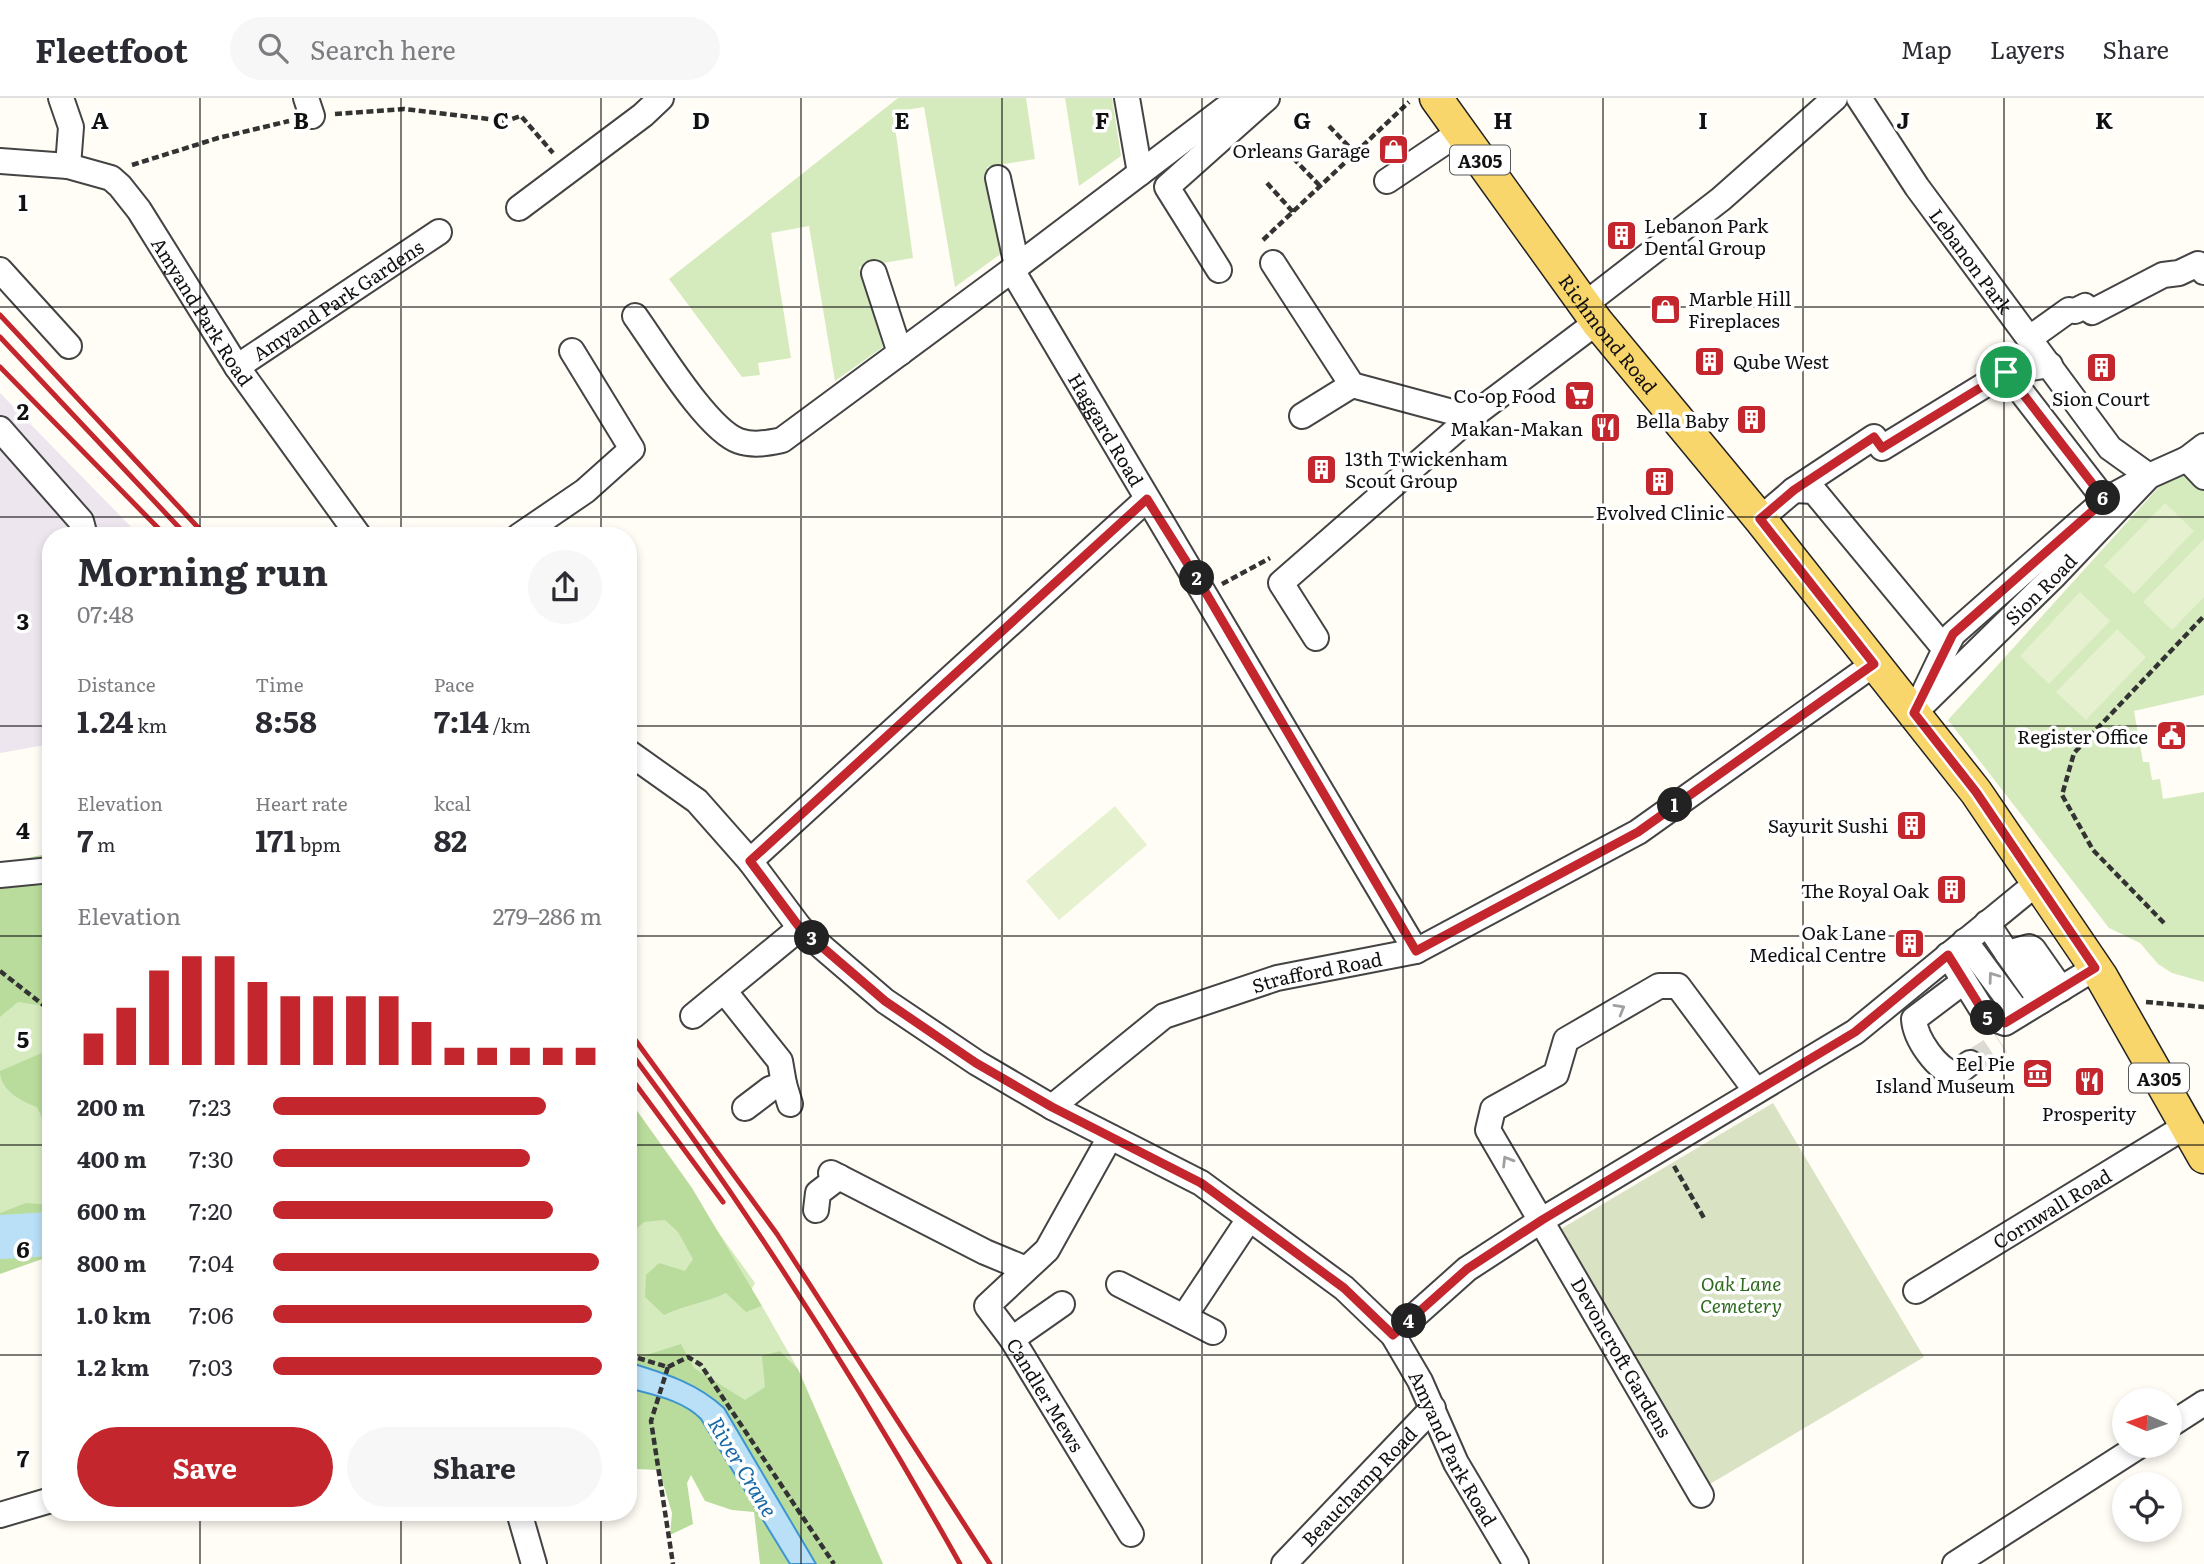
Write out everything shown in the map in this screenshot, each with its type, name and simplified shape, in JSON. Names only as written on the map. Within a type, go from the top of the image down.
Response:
[{"type":"main road","name":"Richmond Road","points":[[1436,98],[1590,314],[1760,519],[1976,792],[2115,999]]},
{"type":"main road","name":"A305","points":[[2115,999],[2204,1157]]},
{"type":"street","points":[[61,98],[71,127],[68,166]]},
{"type":"street","points":[[519,208],[643,116],[661,98]]},
{"type":"street","points":[[1127,98],[1140,173]]},
{"type":"street","points":[[635,316],[714,424],[737,440],[759,445],[782,440],[1239,98]]},
{"type":"street","points":[[1219,270],[1167,187],[1267,98]]},
{"type":"street","points":[[1316,638],[1281,583],[1835,98]]},
{"type":"street","name":"Lebanon Park","points":[[1859,98],[1917,187],[2110,448],[2149,476]]},
{"type":"street","points":[[1387,181],[1460,132]]},
{"type":"street","points":[[0,161],[68,166],[110,178]]},
{"type":"street","name":"Amyand Park Road","points":[[110,178],[139,210],[237,368],[352,527]]},
{"type":"street","name":"Haggard Road","points":[[998,178],[1014,268],[1147,499],[1206,593],[1416,951]]},
{"type":"street","name":"Amyand Park Gardens","points":[[237,368],[439,232]]},
{"type":"street","points":[[1265,255],[1352,385],[1471,417]]},
{"type":"street","points":[[2030,338],[2068,310],[2075,311],[2085,306],[2092,312],[2163,275],[2179,273],[2198,264],[2204,272]]},
{"type":"street","points":[[0,270],[69,346]]},
{"type":"street","points":[[874,273],[900,353]]},
{"type":"street","points":[[532,527],[637,455],[572,351]]},
{"type":"street","points":[[1760,519],[1794,490],[1874,437],[1882,448],[2006,372],[2050,365]]},
{"type":"street","points":[[2006,372],[2105,500]]},
{"type":"street","points":[[1302,416],[1352,385]]},
{"type":"street","points":[[0,429],[81,521],[83,527]]},
{"type":"street","points":[[2195,453],[2204,477]]},
{"type":"street","name":"Sion Road","points":[[1914,713],[2053,577],[2149,476],[2195,453]]},
{"type":"street","points":[[1914,713],[1953,634],[2105,500],[2149,476]]},
{"type":"street","points":[[1794,490],[1814,491],[1945,649]]},
{"type":"street","points":[[750,861],[1147,499]]},
{"type":"street","name":"Strafford Road","points":[[1052,1107],[1164,1016],[1277,978],[1416,951],[1638,832],[1874,664]]},
{"type":"street","name":"Amyand Park Road","points":[[637,758],[697,801],[750,861],[800,928],[885,1001],[976,1063],[1052,1107],[1201,1183],[1344,1288],[1393,1335],[1433,1408],[1456,1463],[1516,1564]]},
{"type":"street","points":[[0,875],[42,871]]},
{"type":"street","points":[[1393,1335],[1467,1269],[1542,1220],[1855,1032],[2038,882]]},
{"type":"street","points":[[1987,923],[2007,953],[2051,995]]},
{"type":"street","points":[[693,1016],[800,928]]},
{"type":"street","points":[[1957,948],[1963,982],[1986,1016],[2008,1027]]},
{"type":"street","points":[[1957,948],[2008,1027]]},
{"type":"street","points":[[2008,1027],[2051,995],[2095,968]]},
{"type":"street","points":[[1963,982],[1914,1019],[1915,1028],[1940,1066],[1956,1074],[1970,1063]]},
{"type":"street","name":"Devoncroft Gardens","points":[[1701,1494],[1488,1130],[1493,1110],[1556,1074],[1566,1040],[1659,986],[1678,986],[1756,1091]]},
{"type":"street","points":[[724,992],[780,1061],[787,1094],[770,1089],[745,1108]]},
{"type":"street","name":"Cornwall Road","points":[[1916,1290],[2186,1126]]},
{"type":"street","name":"Candler Mews","points":[[1110,1137],[1047,1250],[987,1306],[1012,1339],[1130,1534]]},
{"type":"street","points":[[816,1210],[818,1193],[835,1175],[985,1252],[1026,1269]]},
{"type":"street","points":[[1184,1317],[1249,1219]]},
{"type":"street","points":[[1118,1284],[1213,1332]]},
{"type":"street","points":[[1012,1339],[1062,1304]]},
{"type":"street","points":[[2182,1418],[2204,1404]]},
{"type":"street","name":"Beauchamp Road","points":[[1284,1564],[1433,1408]]},
{"type":"street","points":[[1968,1560],[2121,1458]]},
{"type":"street","points":[[0,1515],[42,1503]]},
{"type":"street","points":[[522,1521],[534,1564]]},
{"type":"path","points":[[1265,255],[1293,212],[1414,98]]},
{"type":"path","points":[[110,178],[140,160],[309,107],[404,109],[506,121],[521,116],[567,170]]},
{"type":"path","points":[[1329,126],[1355,153]]},
{"type":"path","points":[[1293,158],[1320,186]]},
{"type":"path","points":[[1267,183],[1293,212]]},
{"type":"path","points":[[2164,923],[2093,850],[2062,795],[2074,753],[2204,616]]},
{"type":"path","points":[[0,971],[42,1005]]},
{"type":"path","points":[[2115,999],[2204,1007]]},
{"type":"path","points":[[1662,1148],[1704,1218]]},
{"type":"path","points":[[673,1564],[651,1421],[667,1369],[688,1357],[701,1365],[834,1564]]},
{"type":"path","points":[[637,1358],[667,1369]]},
{"type":"shaded area","points":[[0,393],[131,527],[42,527],[42,746],[0,753]]},
{"type":"green space","points":[[898,98],[1026,98],[1035,159],[987,167],[1002,253],[955,287],[924,107],[893,112],[913,258],[859,267],[883,347],[835,381],[809,226],[771,233],[791,358],[758,363],[760,375],[742,377],[669,279]]},
{"type":"green space","points":[[1065,98],[1112,98],[1121,156],[1079,186]]},
{"type":"green space","points":[[2204,462],[2204,695],[2134,711],[2143,762],[2149,762],[2152,780],[2160,779],[2163,799],[2204,792],[2204,982],[2172,973],[2158,964],[2140,943],[2109,928],[1948,720],[2167,478]]},
{"type":"green space","points":[[2165,503],[2194,531],[2134,594],[2104,566]]},
{"type":"green space","points":[[2204,539],[2204,597],[2172,630],[2143,602]]},
{"type":"green space","points":[[2080,592],[2110,621],[2049,684],[2020,656]]},
{"type":"green space","points":[[2117,629],[2146,657],[2086,720],[2056,692]]},
{"type":"green space","points":[[1115,806],[1147,845],[1059,920],[1026,881]]},
{"type":"green space","points":[[42,855],[42,1006],[18,1002],[0,1017],[0,864]]},
{"type":"green space","points":[[42,892],[42,1215],[0,1219],[0,896]]},
{"type":"green space","points":[[42,1053],[42,1118],[37,1107],[24,1102],[7,1089],[0,1071]]},
{"type":"green space","name":"Oak Lane Cemetery","points":[[1773,1103],[1924,1357],[1710,1484],[1559,1230]]},
{"type":"green space","points":[[637,1111],[692,1188],[762,1306],[746,1312],[726,1293],[664,1315],[645,1297],[646,1275],[659,1263],[685,1271],[693,1259],[678,1232],[665,1220],[644,1222],[637,1228]]},
{"type":"green space","points":[[637,1119],[755,1283],[741,1307],[746,1311],[762,1306],[798,1369],[780,1351],[766,1387],[745,1401],[702,1373],[637,1367]]},
{"type":"green space","points":[[26,1203],[42,1204],[42,1259],[0,1274],[0,1213]]},
{"type":"green space","points":[[681,1344],[694,1368],[745,1400],[765,1387],[762,1356],[780,1351],[798,1369],[883,1564],[760,1564],[754,1512],[732,1510],[705,1501],[691,1475],[687,1483],[693,1524],[670,1535],[672,1513],[659,1470],[637,1469],[637,1356]]},
{"type":"water","points":[[637,1365],[691,1385],[724,1408],[816,1564],[790,1564],[701,1419],[686,1407],[637,1390]]},
{"type":"waterway","name":"River Crane","points":[[0,1237],[42,1235]]},
{"type":"tunnel","points":[[1970,1063],[2001,1043]]},
{"type":"railway","points":[[0,315],[198,527]]},
{"type":"railway","points":[[0,337],[179,527]]},
{"type":"railway","points":[[0,367],[157,527]]},
{"type":"railway","points":[[637,1042],[777,1234],[990,1564]]},
{"type":"railway","points":[[637,1061],[717,1173],[803,1301],[884,1432],[960,1564]]},
{"type":"railway","points":[[637,1086],[723,1202]]},
{"type":"place","name":"Orleans Garage","points":[[1393,150]]},
{"type":"place","name":"Lebanon Park Dental Group","points":[[1621,236]]},
{"type":"place","name":"Marble Hill Fireplaces","points":[[1665,309]]},
{"type":"place","name":"Qube West","points":[[1710,361]]},
{"type":"place","name":"Sion Court","points":[[2101,367]]},
{"type":"place","name":"Co-op Food","points":[[1579,395]]},
{"type":"place","name":"Bella Baby","points":[[1752,420]]},
{"type":"place","name":"Makan-Makan","points":[[1606,428]]},
{"type":"place","name":"13th Twickenham Scout Group","points":[[1322,469]]},
{"type":"place","name":"Evolved Clinic","points":[[1660,481]]},
{"type":"place","name":"Register Office","points":[[2171,736]]},
{"type":"place","name":"Sayurit Sushi","points":[[1911,825]]},
{"type":"place","name":"The Royal Oak","points":[[1952,890]]},
{"type":"place","name":"Oak Lane Medical Centre","points":[[1909,943]]},
{"type":"place","name":"Eel Pie Island Museum","points":[[2038,1074]]},
{"type":"place","name":"Prosperity","points":[[2089,1082]]},
{"type":"route","points":[[2006,372],[2105,500],[1953,634],[1914,713],[1976,792],[2095,968],[2005,1023],[1986,1016],[1948,955],[1855,1032],[1542,1220],[1467,1269],[1393,1335],[1344,1288],[1201,1183],[1052,1107],[976,1063],[885,1001],[800,928],[750,861],[863,761],[1147,499],[1206,593],[1416,951],[1638,832],[1874,664],[1760,519],[1794,490],[1874,437],[1882,448],[2006,372]]}]
